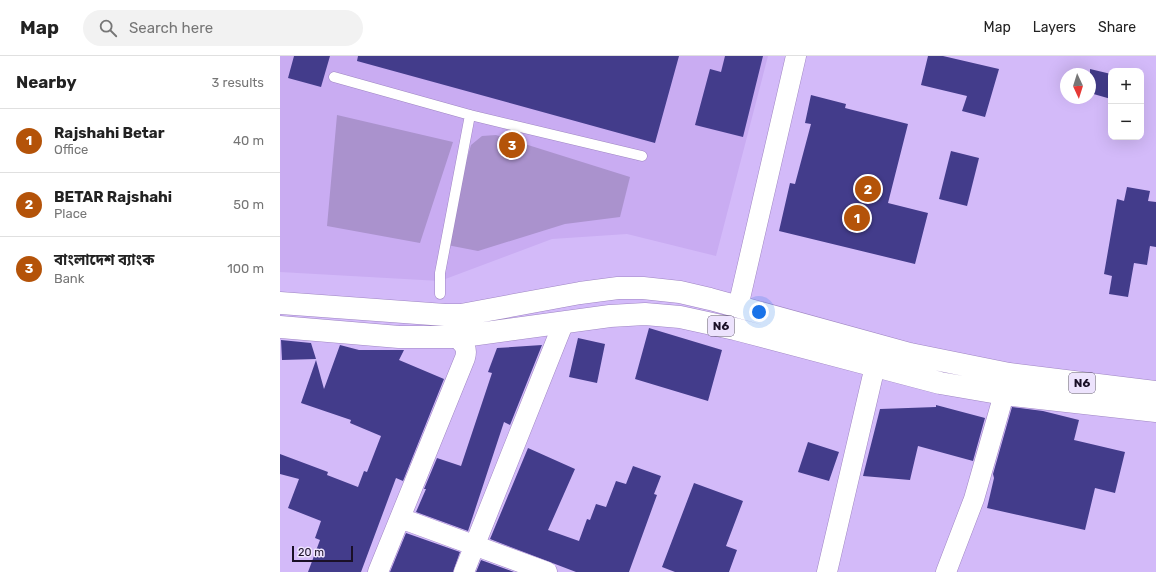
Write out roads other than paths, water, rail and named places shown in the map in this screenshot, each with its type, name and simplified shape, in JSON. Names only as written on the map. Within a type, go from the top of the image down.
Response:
[{"type":"highway","name":"N6","points":[[280,303],[453,315],[580,293],[643,288],[680,292],[910,354],[1009,374],[1156,392]]},
{"type":"highway","name":"N6","points":[[280,327],[399,337],[456,337],[645,314],[680,317],[735,329],[940,383],[1004,394],[1156,411]]},
{"type":"street","points":[[738,307],[796,56]]},
{"type":"street","points":[[464,572],[563,324]]},
{"type":"street","points":[[378,572],[465,358],[467,351],[464,344],[456,337]]},
{"type":"street","points":[[827,572],[875,366]]},
{"type":"street","points":[[946,572],[974,499],[1004,394]]},
{"type":"street","points":[[400,518],[540,571]]},
{"type":"lane","points":[[334,77],[470,115],[642,156]]},
{"type":"lane","points":[[440,294],[440,273],[470,115]]},
{"type":"place","name":"বাংলাদেশ ব্যাংক","points":[[512,145]]},
{"type":"place","name":"BETAR Rajshahi","points":[[868,189]]},
{"type":"place","name":"Rajshahi Betar","points":[[857,218]]}]
